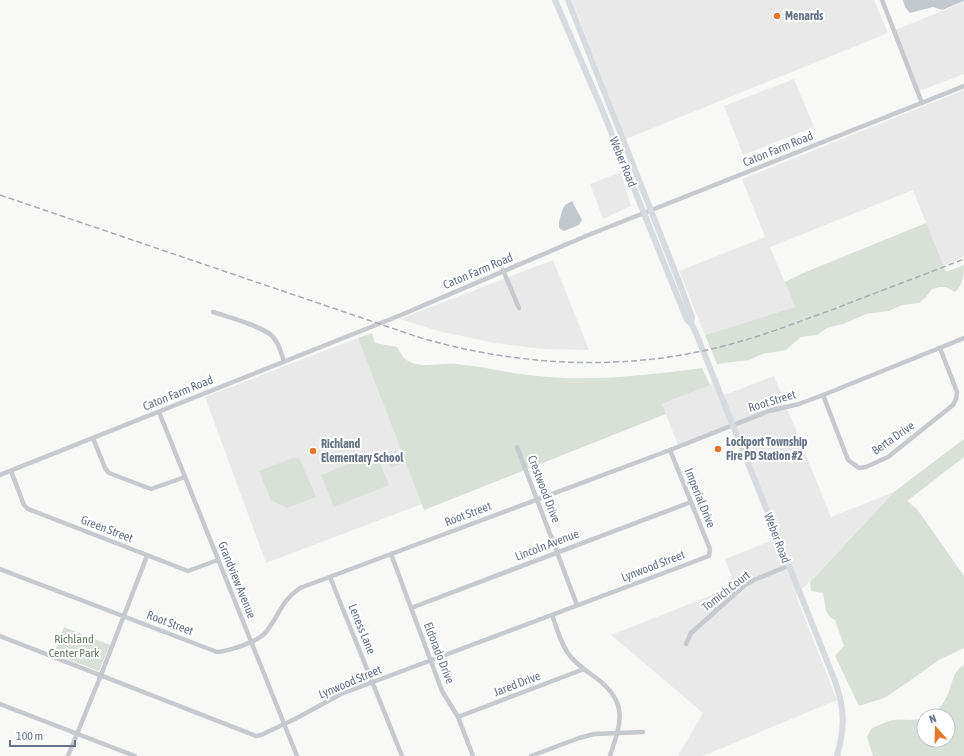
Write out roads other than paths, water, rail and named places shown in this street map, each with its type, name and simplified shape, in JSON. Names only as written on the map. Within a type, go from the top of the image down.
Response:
[{"type":"main road","name":"Weber Road","points":[[555,0],[601,106],[687,320],[691,323],[696,333],[841,698],[843,716],[841,740],[837,756]]},
{"type":"main road","name":"Weber Road","points":[[568,0],[692,317],[691,323]]},
{"type":"street","points":[[882,0],[922,103]]},
{"type":"street","name":"Caton Farm Road","points":[[0,475],[352,335],[503,270],[651,210],[964,86]]},
{"type":"street","points":[[503,270],[519,308]]},
{"type":"street","points":[[213,312],[264,330],[272,336],[278,344],[284,361]]},
{"type":"street","name":"Root Street","points":[[0,569],[217,652],[227,651],[251,642],[266,633],[286,599],[300,588],[670,450],[769,411],[799,404],[823,395],[964,338]]},
{"type":"street","name":"Berta Drive","points":[[823,395],[848,460],[859,468],[880,462],[953,405],[957,392],[940,348]]},
{"type":"street","name":"Grandview Avenue","points":[[159,412],[297,756]]},
{"type":"street","points":[[93,438],[105,468],[109,472],[152,489],[185,477]]},
{"type":"street","name":"Crestwood Drive","points":[[517,447],[577,605]]},
{"type":"street","name":"Imperial Drive","points":[[670,450],[710,549],[709,553]]},
{"type":"street","name":"Green Street","points":[[11,471],[24,505],[28,509],[188,571],[218,560]]},
{"type":"street","name":"Lincoln Avenue","points":[[411,608],[691,502]]},
{"type":"street","name":"Lynwood Street","points":[[0,636],[256,736],[284,724],[341,694],[709,556],[709,553]]},
{"type":"street","name":"Eldorado Drive","points":[[391,554],[442,691],[458,717],[473,756]]},
{"type":"street","points":[[68,756],[147,556]]},
{"type":"street","name":"Tomich Court","points":[[686,644],[691,633],[746,585],[754,580],[788,566]]},
{"type":"street","name":"Leness Lane","points":[[330,577],[402,756]]},
{"type":"street","points":[[552,615],[570,657],[609,690],[615,699],[619,709],[620,721],[610,756]]},
{"type":"street","name":"Jared Drive","points":[[458,717],[584,669]]},
{"type":"street","points":[[0,704],[135,756]]},
{"type":"street","points":[[531,756],[594,734],[643,732]]},
{"type":"railway","points":[[0,195],[421,338],[459,348],[537,360],[615,362],[654,359],[693,353],[731,344],[796,323],[964,259]]},
{"type":"place","name":"Menards","points":[[777,16]]},
{"type":"place","name":"Lockport Township Fire PD Station #2","points":[[718,449]]},
{"type":"place","name":"Richland Elementary School","points":[[313,451]]},
{"type":"park label","name":"Richland Center Park","points":[[74,646]]}]
